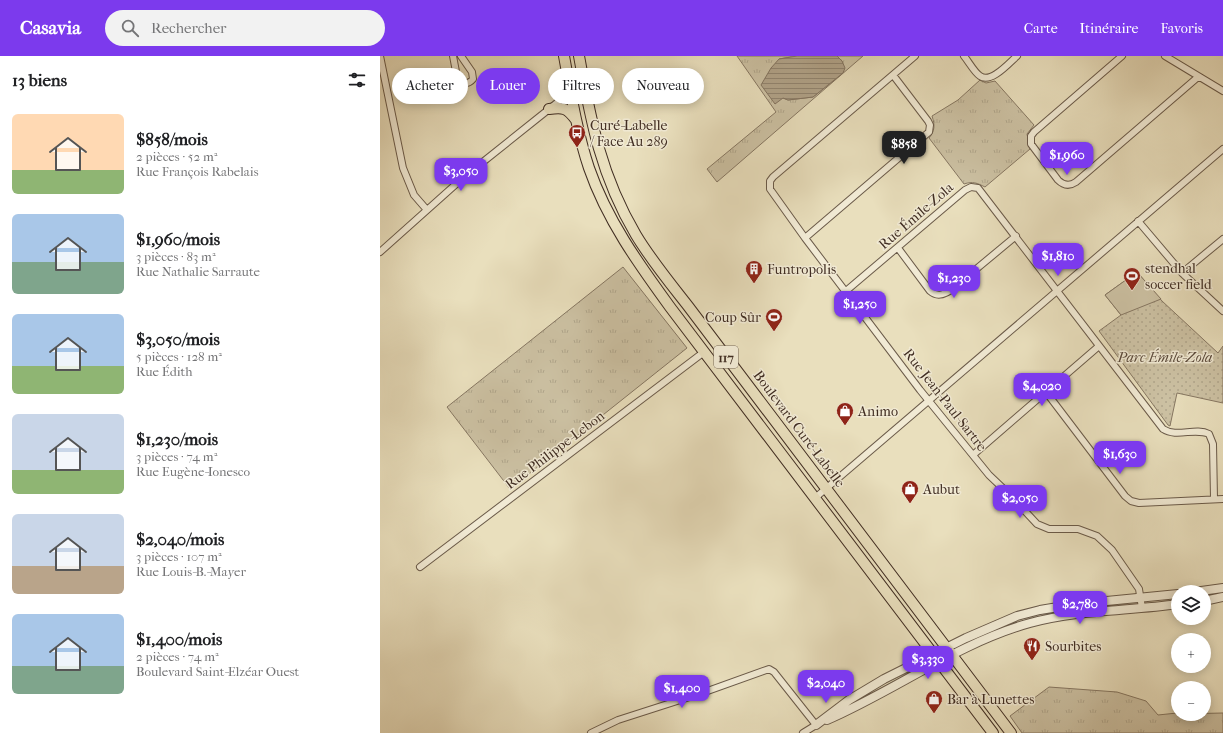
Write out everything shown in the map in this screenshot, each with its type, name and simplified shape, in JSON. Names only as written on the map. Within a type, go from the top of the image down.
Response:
[{"type":"main road","name":"Boulevard Curé-Labelle","points":[[564,56],[566,68]]},
{"type":"main road","name":"Boulevard Curé-Labelle","points":[[579,56],[581,68]]},
{"type":"main road","name":"Boulevard Curé-Labelle","points":[[573,104],[590,169],[602,200],[617,230],[640,267],[993,733]]},
{"type":"main road","name":"Boulevard Curé-Labelle","points":[[588,104],[603,164],[616,196],[636,234],[662,272],[1011,733]]},
{"type":"main road","points":[[550,109],[565,109],[569,111],[576,120]]},
{"type":"street","points":[[380,56],[403,168],[414,195],[426,210]]},
{"type":"street","points":[[453,56],[458,82],[464,84],[473,79],[472,72],[461,56]]},
{"type":"street","name":"Rue Jean-Paul-Sartre","points":[[915,56],[770,181],[770,189],[929,401],[989,475],[1037,524],[1050,529],[1078,529],[1097,536],[1112,550],[1140,589],[1142,608]]},
{"type":"street","points":[[964,56],[978,74],[987,79],[992,77],[1017,56]]},
{"type":"street","points":[[1122,56],[1031,136],[1030,142],[1058,180],[1063,184],[1068,185],[1076,182],[1198,77]]},
{"type":"street","points":[[1165,56],[1223,91]]},
{"type":"street","points":[[806,238],[930,130],[930,126],[926,118],[893,75]]},
{"type":"street","points":[[380,88],[387,86]]},
{"type":"street","points":[[380,252],[464,177],[557,104]]},
{"type":"street","points":[[814,498],[1223,149]]},
{"type":"street","name":"Rue Émile-Zola","points":[[846,291],[966,190],[975,186],[980,190],[1016,236],[1163,429],[1172,433],[1203,432],[1209,434],[1213,444],[1214,499]]},
{"type":"street","points":[[1138,222],[1182,273],[1223,311]]},
{"type":"street","points":[[898,248],[930,291],[936,295],[940,295],[951,290],[1016,236]]},
{"type":"street","points":[[1182,273],[1223,239]]},
{"type":"street","points":[[973,455],[1099,346]]},
{"type":"street","name":"Rue Philippe-Lebon","points":[[420,567],[704,352]]},
{"type":"street","points":[[1046,392],[1125,496],[1131,501],[1139,503],[1223,499]]},
{"type":"street","points":[[1211,590],[1223,588]]},
{"type":"street","points":[[804,733],[849,700],[932,654],[990,627],[1030,612],[1076,604],[1171,595]]},
{"type":"street","points":[[1211,600],[1223,597]]},
{"type":"street","points":[[816,725],[856,708],[952,655],[999,634],[1038,621],[1092,613],[1171,605]]},
{"type":"street","points":[[591,733],[618,720],[702,693],[769,669],[774,672],[816,725]]},
{"type":"green space","points":[[737,56],[797,56],[779,59],[783,98],[788,100],[813,97],[843,73],[842,61],[837,56],[863,56],[717,182],[707,169],[776,112]]},
{"type":"green space","points":[[980,80],[986,83],[995,81],[1034,125],[1027,134],[1030,149],[985,187],[975,183],[964,184],[929,138],[934,128],[932,116],[958,100]]},
{"type":"green space","points":[[623,267],[687,348],[510,489],[447,407]]},
{"type":"green space","name":"Parc Émile-Zola","points":[[1137,272],[1162,301],[1218,353],[1223,346],[1223,403],[1177,393],[1170,426],[1099,331],[1121,315],[1105,295]]},
{"type":"green space","name":"stendhal soccer field","points":[[1137,272],[1161,299],[1121,315],[1105,295]]},
{"type":"green space","points":[[1049,687],[1117,692],[1146,701],[1158,715],[1171,714],[1171,721],[1211,721],[1211,713],[1223,713],[1223,733],[1022,733],[1010,716]]},
{"type":"shaded area","points":[[797,56],[837,56],[842,61],[845,68],[843,73],[813,97],[788,100],[783,98],[775,104],[761,85],[771,68],[779,59]]},
{"type":"place","name":"Curé-Labelle / Face Au 289","points":[[577,148]]},
{"type":"place","name":"Funtropolis","points":[[754,284]]},
{"type":"place","name":"stendhal soccer field","points":[[1132,291]]},
{"type":"place","name":"Coup Sûr","points":[[774,332]]},
{"type":"place","name":"Animo","points":[[845,426]]},
{"type":"place","name":"Aubut","points":[[910,504]]},
{"type":"place","name":"Sourbites","points":[[1032,661]]},
{"type":"place","name":"Bar à Lunettes","points":[[934,714]]}]
